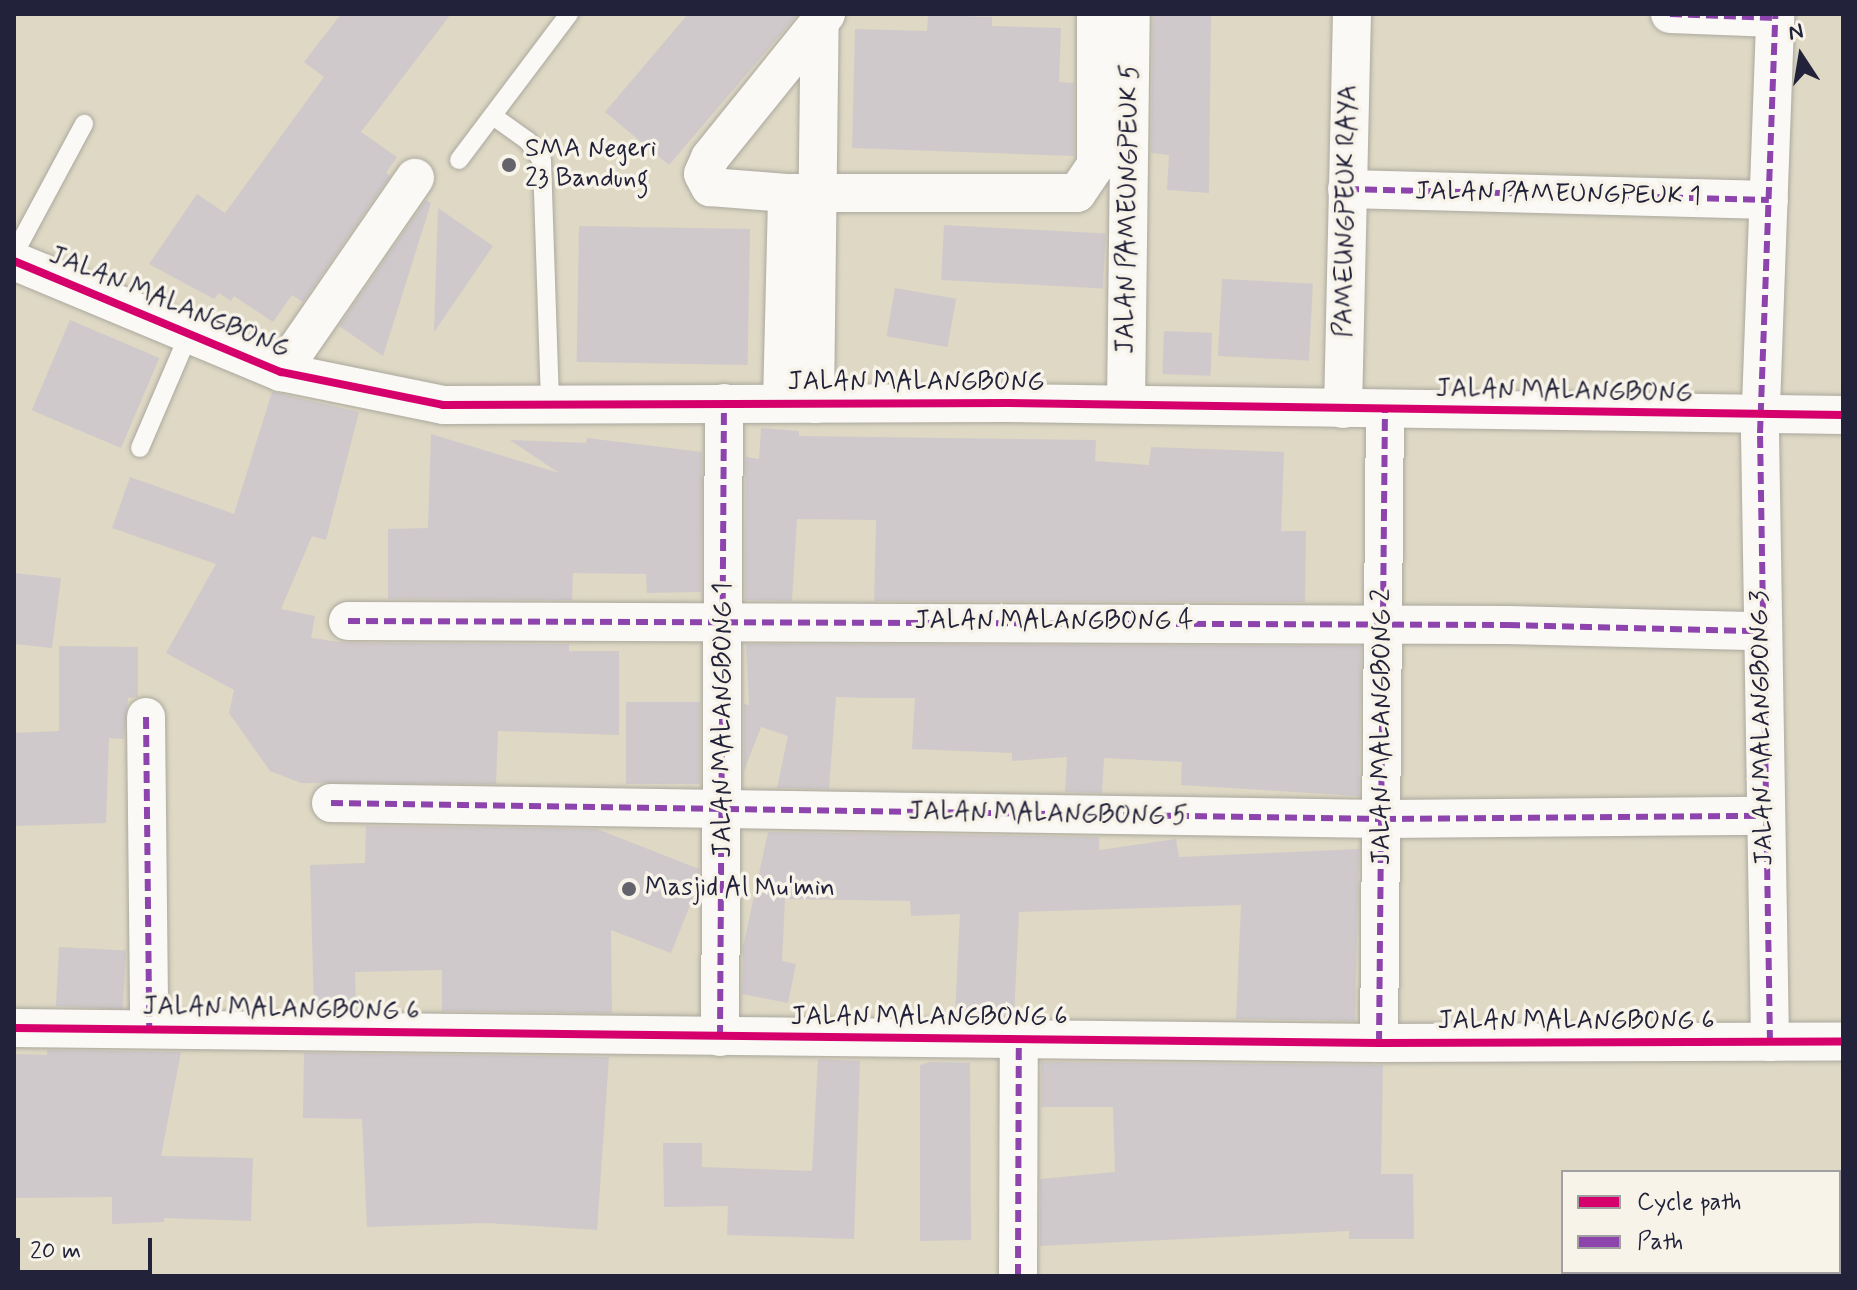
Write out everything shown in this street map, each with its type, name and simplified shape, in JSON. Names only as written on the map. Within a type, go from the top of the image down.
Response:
[{"type":"street","points":[[823,17],[710,158],[703,174],[710,187],[803,193],[1077,193],[1096,165],[1096,14]]},
{"type":"street","name":"JALAN PAMEUNGPEUK 5","points":[[1126,404],[1131,14]]},
{"type":"street","name":"PAMEUNGPEUK RAYA","points":[[1343,409],[1352,14]]},
{"type":"street","points":[[1670,14],[1775,16]]},
{"type":"street","name":"JALAN MALANGBONG 3","points":[[1770,1042],[1760,631],[1761,414],[1775,16]]},
{"type":"street","points":[[798,403],[803,193],[823,17]]},
{"type":"street","points":[[281,372],[415,178]]},
{"type":"street","name":"JALAN PAMEUNGPEUK 1","points":[[1347,189],[1769,200]]},
{"type":"street","name":"JALAN MALANGBONG","points":[[14,261],[188,336],[281,372],[443,405],[1126,404],[1843,415]]},
{"type":"street","name":"JALAN MALANGBONG 1","points":[[720,1037],[725,810],[724,403]]},
{"type":"street","name":"JALAN MALANGBONG 2","points":[[1379,1043],[1384,819],[1385,410]]},
{"type":"street","name":"JALAN MALANGBONG 4","points":[[348,621],[1384,624],[1760,631]]},
{"type":"street","points":[[146,717],[149,1028]]},
{"type":"street","name":"JALAN MALANGBONG 5","points":[[331,803],[1384,819],[1765,816]]},
{"type":"street","name":"JALAN MALANGBONG 6","points":[[14,1028],[1379,1043],[1843,1041]]},
{"type":"street","points":[[1018,1276],[1019,1038]]},
{"type":"lane","points":[[459,160],[569,14]]},
{"type":"lane","points":[[493,116],[528,141],[542,161],[550,405]]},
{"type":"lane","points":[[14,254],[84,124]]},
{"type":"lane","points":[[140,448],[188,336]]},
{"type":"building","points":[[341,14],[451,14],[361,132],[397,157],[386,173],[390,176],[303,302],[292,295],[273,322],[234,296],[231,301],[219,293],[214,299],[149,264],[197,194],[225,213],[324,77],[304,62]]},
{"type":"building","points":[[688,14],[798,14],[669,165],[605,112]]},
{"type":"building","points":[[1153,14],[1211,14],[1209,193],[1167,190],[1169,155],[1151,153]]},
{"type":"building","points":[[928,15],[992,17],[992,26],[1061,28],[1059,82],[1074,83],[1074,156],[852,148],[855,29],[927,31]]},
{"type":"building","points":[[426,200],[431,203],[383,356],[339,326]]},
{"type":"building","points":[[438,208],[493,246],[434,332]]},
{"type":"building","points":[[944,225],[1106,233],[1103,288],[941,280]]},
{"type":"building","points":[[579,226],[750,229],[748,365],[577,362]]},
{"type":"building","points":[[1222,279],[1313,284],[1309,361],[1218,356]]},
{"type":"building","points":[[895,288],[956,299],[948,347],[886,336]]},
{"type":"building","points":[[70,320],[159,358],[121,448],[32,410]]},
{"type":"building","points":[[1164,331],[1212,333],[1210,376],[1162,374]]},
{"type":"building","points":[[272,392],[359,412],[326,540],[312,536],[281,609],[315,616],[311,638],[348,643],[569,644],[569,651],[619,651],[619,735],[498,731],[496,784],[301,783],[270,771],[229,713],[234,690],[166,653],[216,564],[112,528],[130,477],[234,514]]},
{"type":"building","points":[[761,428],[799,431],[799,436],[1096,440],[1095,461],[1149,465],[1151,447],[1284,452],[1281,531],[1306,531],[1305,602],[874,601],[876,520],[797,519],[792,601],[745,600],[746,457],[759,459]]},
{"type":"building","points":[[431,434],[559,473],[510,440],[586,443],[587,438],[702,452],[701,592],[647,593],[646,574],[573,573],[572,600],[388,599],[388,529],[428,528]]},
{"type":"building","points":[[14,573],[61,578],[52,648],[14,644]]},
{"type":"building","points":[[746,644],[1361,646],[1359,796],[1181,785],[1182,762],[1104,758],[1102,793],[1065,792],[1067,757],[1012,761],[1012,753],[912,749],[915,698],[836,697],[829,789],[777,788],[788,736],[761,727],[744,771],[744,704],[749,705]]},
{"type":"building","points":[[59,646],[138,647],[138,697],[128,698],[124,739],[109,738],[106,823],[14,826],[14,733],[59,731]]},
{"type":"building","points":[[626,702],[700,702],[700,784],[626,784]]},
{"type":"building","points":[[366,826],[597,829],[699,869],[699,883],[671,953],[611,930],[612,1013],[442,1011],[442,970],[355,972],[356,1010],[314,1009],[310,865],[365,863]]},
{"type":"building","points":[[768,832],[1099,837],[1099,850],[1176,839],[1179,857],[1359,849],[1355,1021],[1236,1019],[1241,905],[1019,912],[1014,1017],[955,1016],[960,914],[911,916],[910,901],[785,899],[782,961],[796,964],[788,1003],[742,994],[743,947]]},
{"type":"building","points":[[59,947],[126,951],[123,1009],[56,1006]]},
{"type":"building","points":[[47,1050],[181,1052],[161,1156],[253,1158],[251,1221],[164,1218],[164,1222],[112,1224],[112,1197],[14,1198],[14,1054],[47,1055]]},
{"type":"building","points":[[304,1053],[609,1057],[597,1230],[487,1223],[367,1227],[362,1119],[303,1118]]},
{"type":"building","points":[[818,1059],[860,1061],[854,1239],[727,1235],[728,1206],[664,1207],[663,1143],[702,1143],[702,1167],[812,1171]]},
{"type":"building","points":[[930,1062],[970,1063],[971,1240],[920,1241],[920,1065]]},
{"type":"building","points":[[1041,1062],[1383,1065],[1381,1174],[1413,1174],[1414,1239],[1349,1239],[1349,1231],[1040,1246],[1040,1179],[1115,1172],[1113,1107],[1041,1107]]},
{"type":"marked path","points":[[1670,14],[1775,18]]},
{"type":"marked path","points":[[1770,1042],[1760,433],[1775,14]]},
{"type":"marked path","points":[[1347,189],[1769,200]]},
{"type":"marked path","points":[[720,1037],[724,403]]},
{"type":"marked path","points":[[1379,1043],[1385,410]]},
{"type":"marked path","points":[[348,621],[1508,625],[1760,631]]},
{"type":"marked path","points":[[146,717],[149,1028]]},
{"type":"marked path","points":[[331,803],[1384,819],[1765,816]]},
{"type":"marked path","points":[[1018,1276],[1019,1038]]},
{"type":"cycle path","points":[[14,261],[281,372],[443,405],[1008,403],[1843,415]]},
{"type":"cycle path","points":[[14,1028],[1379,1043],[1843,1041]]},
{"type":"place","name":"SMA Negeri 23 Bandung","points":[[509,165]]},
{"type":"place","name":"Masjid Al Mu'min","points":[[629,889]]}]
